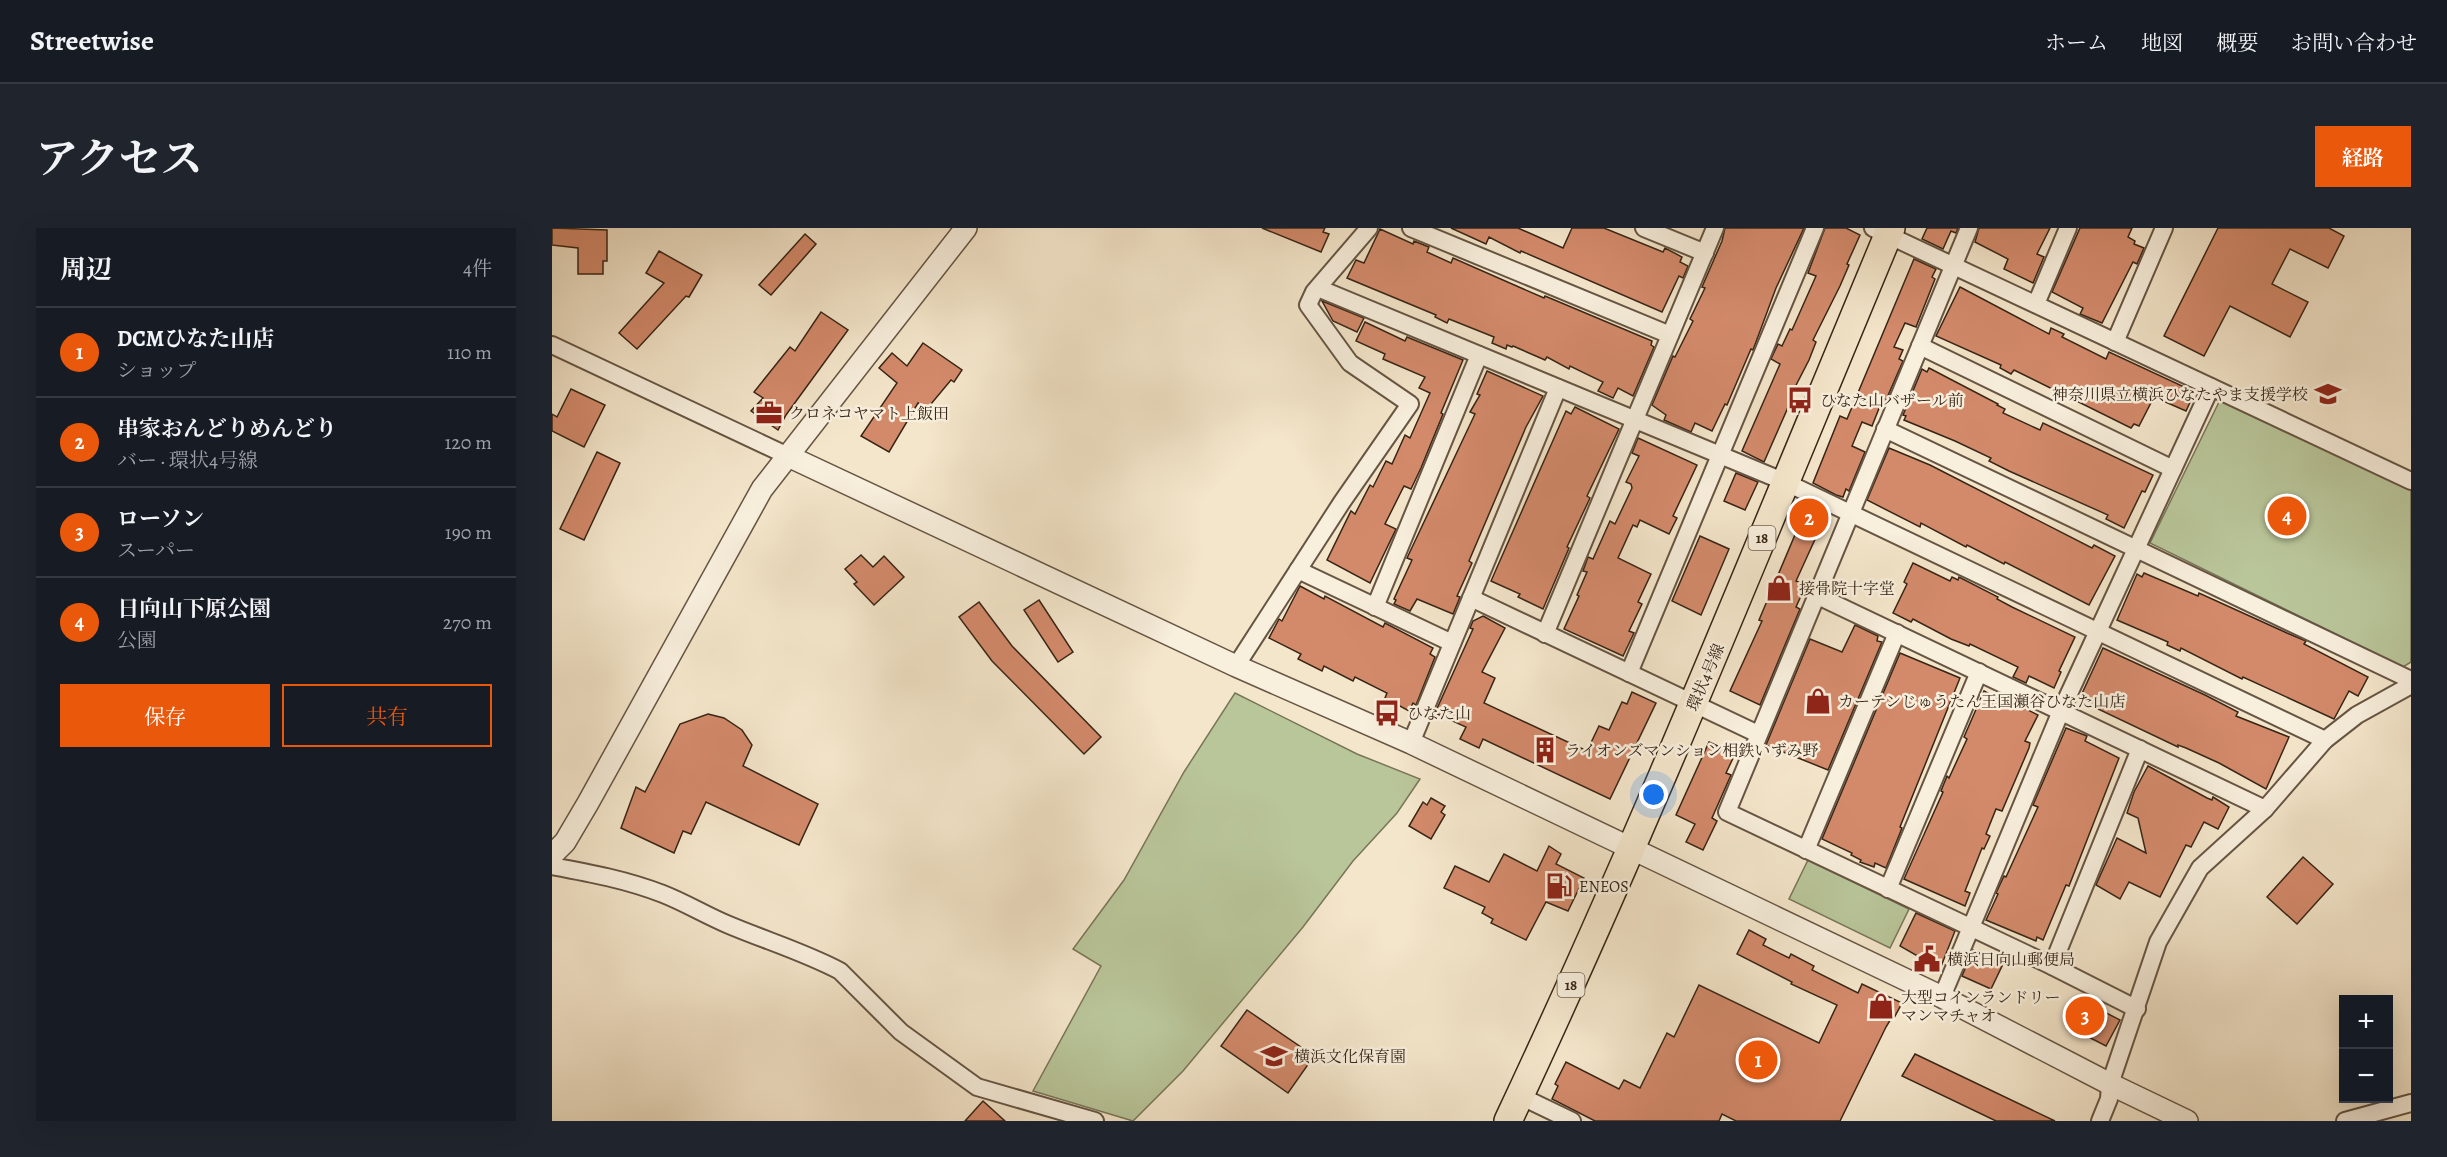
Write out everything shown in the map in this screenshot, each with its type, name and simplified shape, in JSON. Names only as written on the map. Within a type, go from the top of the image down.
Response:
[{"type":"main road","name":"環状4号線","points":[[1508,1121],[1632,848],[1694,704],[1885,230]]},
{"type":"street","points":[[552,855],[565,842],[588,803],[762,489],[966,228]]},
{"type":"street","points":[[1236,666],[1410,405],[1350,363],[1308,305],[1318,288],[1369,228]]},
{"type":"street","points":[[1411,228],[1670,335]]},
{"type":"street","points":[[1644,228],[1705,253]]},
{"type":"street","points":[[1545,633],[1715,228]]},
{"type":"street","points":[[1629,673],[1815,228]]},
{"type":"street","points":[[1969,228],[1727,812],[2052,966],[2137,1009]]},
{"type":"street","points":[[2036,304],[2067,228]]},
{"type":"street","points":[[2115,342],[2164,228]]},
{"type":"street","points":[[1885,230],[2115,342],[2409,476]]},
{"type":"street","points":[[1318,288],[1785,482],[2325,740]]},
{"type":"street","points":[[552,345],[1236,666],[1411,743],[1942,997],[2187,1121]]},
{"type":"street","points":[[1920,346],[2173,469]]},
{"type":"street","points":[[1375,607],[1479,355]]},
{"type":"street","points":[[1942,997],[2061,711],[2211,387]]},
{"type":"street","points":[[1411,743],[1558,388]]},
{"type":"street","points":[[1885,429],[2411,683]]},
{"type":"street","points":[[1298,570],[1452,643]]},
{"type":"street","points":[[1816,595],[2265,809]]},
{"type":"street","points":[[1471,598],[1758,734]]},
{"type":"street","points":[[1806,850],[1897,633]]},
{"type":"street","points":[[1888,889],[1979,672]]},
{"type":"street","points":[[2100,1121],[2109,1099],[2110,1084],[2158,942],[2200,868],[2265,809],[2325,740],[2357,715],[2411,683]]},
{"type":"street","points":[[2052,966],[2140,749]]},
{"type":"street","points":[[552,866],[604,875],[663,894],[729,925],[789,946],[840,971],[901,1032],[977,1087],[1095,1121]]},
{"type":"street","points":[[1520,1096],[1572,1121]]},
{"type":"street","points":[[2345,1121],[2411,1103]]},
{"type":"green space","points":[[2220,400],[2411,489],[2411,662],[2403,667],[2150,543]]},
{"type":"green space","points":[[1235,693],[1357,754],[1420,779],[1397,813],[1353,861],[1303,927],[1183,1071],[1133,1121],[1033,1091],[1101,966],[1073,949],[1124,880],[1184,772]]},
{"type":"green space","points":[[1808,860],[1909,909],[1890,948],[1789,899]]},
{"type":"building","points":[[552,228],[607,230],[607,261],[603,261],[603,274],[578,274],[578,248],[552,245]]},
{"type":"building","points":[[1262,228],[1325,228],[1323,232],[1329,234],[1321,252]]},
{"type":"building","points":[[1451,228],[1518,228],[1563,248],[1572,228],[1604,228],[1663,252],[1665,248],[1682,257],[1680,262],[1688,266],[1683,278],[1679,276],[1662,312],[1521,251],[1520,253],[1489,237],[1486,244]]},
{"type":"building","points":[[1725,228],[1804,228],[1776,288],[1753,350],[1751,349],[1727,405],[1725,404],[1712,431],[1695,423],[1691,432],[1664,420],[1666,415],[1652,405],[1673,356],[1675,357],[1693,321],[1690,319],[1705,288],[1702,287],[1722,241]]},
{"type":"building","points":[[1825,228],[1846,228],[1860,235],[1840,286],[1813,340],[1816,342],[1809,360],[1791,395],[1793,396],[1764,462],[1742,451],[1780,364],[1771,359],[1778,344],[1782,346],[1790,329],[1792,330],[1816,276],[1808,273]]},
{"type":"building","points":[[1927,228],[1958,228],[1956,233],[1951,231],[1943,249],[1922,239]]},
{"type":"building","points":[[1979,228],[2050,228],[2037,254],[2044,257],[2033,283],[2004,269],[2008,259],[1975,242]]},
{"type":"building","points":[[2080,228],[2132,228],[2128,237],[2135,241],[2134,244],[2144,248],[2137,264],[2133,262],[2102,323],[2080,314],[2083,308],[2052,292]]},
{"type":"building","points":[[2218,228],[2329,228],[2344,236],[2328,268],[2290,249],[2272,284],[2308,302],[2290,337],[2230,306],[2204,356],[2164,336]]},
{"type":"building","points":[[1380,229],[1413,244],[1414,241],[1429,247],[1427,252],[1451,263],[1453,258],[1544,298],[1545,296],[1652,341],[1651,345],[1654,347],[1633,396],[1618,388],[1613,398],[1598,391],[1603,382],[1570,366],[1569,369],[1547,357],[1545,360],[1513,346],[1507,345],[1506,349],[1492,343],[1494,337],[1449,319],[1447,323],[1435,317],[1436,315],[1347,278],[1356,260],[1364,263]]},
{"type":"building","points":[[805,234],[816,244],[771,295],[759,285]]},
{"type":"building","points":[[659,251],[702,275],[689,297],[686,296],[637,349],[619,333],[664,283],[646,273]]},
{"type":"building","points":[[1914,259],[1936,269],[1932,277],[1935,279],[1916,327],[1905,323],[1894,347],[1903,350],[1899,359],[1903,361],[1883,407],[1880,406],[1872,426],[1862,422],[1852,446],[1865,452],[1849,491],[1846,489],[1843,497],[1836,495],[1813,483],[1840,416],[1847,419]]},
{"type":"building","points":[[1960,287],[2049,334],[2051,328],[2064,334],[2062,337],[2106,359],[2109,352],[2193,391],[2186,411],[2154,397],[2139,426],[2134,424],[2131,428],[2014,370],[2011,374],[2000,368],[2001,365],[1936,336]]},
{"type":"building","points":[[1322,301],[1364,318],[1357,332],[1333,321]]},
{"type":"building","points":[[821,312],[848,330],[786,415],[778,430],[751,411],[763,398],[754,392],[790,347],[795,351]]},
{"type":"building","points":[[1365,322],[1405,341],[1407,337],[1463,360],[1421,468],[1411,489],[1404,486],[1385,524],[1396,529],[1370,583],[1327,560],[1351,511],[1355,514],[1370,485],[1373,487],[1386,461],[1392,464],[1405,435],[1410,438],[1430,393],[1419,388],[1425,377],[1383,359],[1385,354],[1356,341]]},
{"type":"building","points":[[923,343],[962,370],[954,382],[951,380],[926,410],[918,403],[889,452],[861,436],[897,383],[879,368],[892,353],[907,366]]},
{"type":"building","points":[[1929,368],[1998,404],[2005,409],[2003,413],[2040,430],[2043,423],[2153,475],[2145,492],[2142,491],[2124,528],[2106,519],[2108,515],[2009,471],[1989,461],[1991,458],[1955,441],[1904,420],[1906,416],[1903,415],[1922,369],[1927,372]]},
{"type":"building","points":[[1487,371],[1543,396],[1526,427],[1469,561],[1472,563],[1457,596],[1460,597],[1453,614],[1417,599],[1410,611],[1394,604],[1396,600],[1394,599],[1412,560],[1407,558],[1475,414],[1470,412],[1480,395],[1477,394]]},
{"type":"building","points":[[571,389],[605,405],[584,447],[552,431],[552,414],[557,417]]},
{"type":"building","points":[[1575,407],[1619,429],[1587,496],[1590,498],[1567,547],[1569,548],[1543,609],[1518,597],[1520,594],[1491,581],[1566,411],[1571,414]]},
{"type":"building","points":[[1638,438],[1697,465],[1673,516],[1677,518],[1669,534],[1640,520],[1637,527],[1633,525],[1618,558],[1651,574],[1638,602],[1642,604],[1629,631],[1634,633],[1623,656],[1564,629],[1587,572],[1583,571],[1588,557],[1593,559],[1610,521],[1615,524],[1632,488],[1631,484],[1626,482],[1639,456],[1632,453]]},
{"type":"building","points":[[1889,448],[1930,465],[2092,548],[2094,545],[2115,556],[2089,605],[2005,562],[2004,564],[1967,545],[1966,547],[1921,523],[1920,527],[1867,500]]},
{"type":"building","points":[[597,452],[620,463],[584,540],[560,529]]},
{"type":"building","points":[[1736,473],[1758,482],[1745,510],[1724,501]]},
{"type":"building","points":[[1808,504],[1827,513],[1796,581],[1806,585],[1796,607],[1800,609],[1760,705],[1730,691],[1762,621],[1759,620]]},
{"type":"building","points":[[1700,536],[1729,549],[1701,615],[1672,601]]},
{"type":"building","points":[[861,555],[873,567],[884,556],[904,577],[874,605],[854,584],[857,582],[845,569]]},
{"type":"building","points":[[1913,563],[1950,581],[1952,577],[1958,580],[1959,577],[1998,597],[1997,599],[2012,607],[2075,637],[2059,671],[2061,672],[2054,688],[2029,676],[2026,683],[2013,677],[2018,667],[1970,644],[1969,646],[1951,639],[1913,619],[1911,622],[1893,613],[1907,584],[1904,582]]},
{"type":"building","points":[[2144,573],[2198,596],[2199,593],[2306,641],[2304,644],[2368,677],[2358,696],[2349,691],[2334,719],[2243,677],[2242,679],[2181,648],[2180,651],[2167,645],[2168,642],[2117,620],[2137,574],[2142,577]]},
{"type":"building","points":[[1300,586],[1324,599],[1325,596],[1383,627],[1385,623],[1433,648],[1430,654],[1435,657],[1416,705],[1413,703],[1409,711],[1385,698],[1387,693],[1355,677],[1353,681],[1324,666],[1322,671],[1298,659],[1301,654],[1269,638],[1279,619],[1282,621]]},
{"type":"building","points":[[1039,600],[1073,652],[1058,662],[1024,610]]},
{"type":"building","points":[[979,602],[1012,646],[1101,737],[1084,754],[992,661],[959,617]]},
{"type":"building","points":[[1483,616],[1505,628],[1482,672],[1495,678],[1484,703],[1587,751],[1599,726],[1609,730],[1622,702],[1627,704],[1632,692],[1656,703],[1610,799],[1483,739],[1479,748],[1460,739],[1466,727],[1435,713],[1473,629],[1470,628],[1473,621]]},
{"type":"building","points":[[1855,625],[1878,636],[1877,641],[1882,642],[1828,770],[1766,745],[1810,639],[1842,652]]},
{"type":"building","points":[[2103,648],[2205,695],[2238,712],[2236,716],[2289,737],[2266,789],[2219,763],[2178,745],[2178,747],[2079,700]]},
{"type":"building","points":[[1900,653],[1960,678],[1900,827],[1902,828],[1886,868],[1875,863],[1874,867],[1860,862],[1861,860],[1851,855],[1852,853],[1822,839]]},
{"type":"building","points":[[1984,691],[2012,707],[2014,703],[2038,715],[2025,741],[2030,743],[2029,748],[2002,811],[1996,809],[1986,834],[1990,836],[1984,849],[1982,848],[1965,891],[1970,893],[1965,906],[1904,879],[1943,792],[1941,791],[1947,776],[1949,778],[1967,739],[1964,737]]},
{"type":"building","points":[[708,714],[724,718],[742,730],[752,745],[743,766],[818,804],[799,845],[706,802],[691,834],[683,831],[674,853],[621,828],[636,787],[645,792],[680,724]]},
{"type":"building","points":[[2066,728],[2087,736],[2085,741],[2119,758],[2069,886],[2066,885],[2043,940],[2037,937],[2036,941],[1986,920],[1998,894],[1996,893],[2004,876],[2006,877],[2038,807],[2033,805]]},
{"type":"building","points":[[1709,742],[1735,754],[1726,773],[1731,775],[1712,818],[1717,821],[1703,850],[1686,842],[1695,824],[1676,815]]},
{"type":"building","points":[[2148,766],[2207,798],[2212,800],[2213,797],[2229,807],[2218,829],[2204,822],[2191,847],[2186,845],[2160,897],[2129,882],[2120,899],[2096,885],[2117,838],[2146,853],[2138,818],[2127,813],[2134,792]]},
{"type":"building","points":[[1431,798],[1445,806],[1441,812],[1445,815],[1431,839],[1409,826],[1423,802],[1427,805]]},
{"type":"building","points":[[1549,846],[1561,854],[1556,864],[1584,878],[1568,911],[1546,902],[1526,940],[1491,923],[1493,919],[1482,913],[1485,907],[1444,888],[1455,866],[1489,882],[1504,854],[1537,871]]},
{"type":"building","points":[[2303,857],[2333,884],[2297,924],[2267,897]]},
{"type":"building","points":[[1916,913],[1955,931],[1940,969],[1900,946]]},
{"type":"building","points":[[1749,930],[1766,939],[1763,945],[1789,958],[1791,954],[1814,966],[1812,970],[1858,993],[1862,984],[1902,1003],[1886,1027],[1840,1121],[1736,1121],[1722,1114],[1719,1121],[1595,1121],[1552,1099],[1558,1086],[1555,1084],[1566,1062],[1619,1089],[1624,1080],[1640,1088],[1667,1033],[1674,1037],[1699,985],[1819,1043],[1837,1005],[1791,984],[1792,982],[1737,954]]},
{"type":"building","points":[[1973,950],[2003,964],[1991,989],[1962,976]]},
{"type":"building","points":[[2079,999],[2120,1020],[2106,1046],[2065,1025]]},
{"type":"building","points":[[1247,1010],[1314,1056],[1288,1093],[1221,1046]]},
{"type":"building","points":[[1915,1054],[2055,1121],[1996,1121],[1902,1076]]},
{"type":"building","points":[[983,1101],[1005,1121],[965,1121]]},
{"type":"place","name":"神奈川県立横浜ひなたやま支援学校","points":[[2328,394]]},
{"type":"place","name":"ひなた山バザール前","points":[[1800,400]]},
{"type":"place","name":"クロネコヤマト上飯田","points":[[769,413]]},
{"type":"place","name":"日向山下原公園","points":[[2287,516]]},
{"type":"place","name":"串家おんどりめんどり","points":[[1809,518]]},
{"type":"place","name":"接骨院十字堂","points":[[1779,588]]},
{"type":"place","name":"カーテンじゅうたん王国瀬谷ひなた山店","points":[[1818,701]]},
{"type":"place","name":"ひなた山","points":[[1387,713]]},
{"type":"place","name":"ライオンズマンション相鉄いずみ野","points":[[1545,750]]},
{"type":"place","name":"ENEOS","points":[[1559,886]]},
{"type":"place","name":"横浜日向山郵便局","points":[[1927,959]]},
{"type":"place","name":"大型コインランドリー マンマチャオ","points":[[1881,1006]]},
{"type":"place","name":"ローソン","points":[[2085,1016]]},
{"type":"place","name":"横浜文化保育園","points":[[1274,1056]]},
{"type":"place","name":"DCMひなた山店","points":[[1758,1060]]}]
